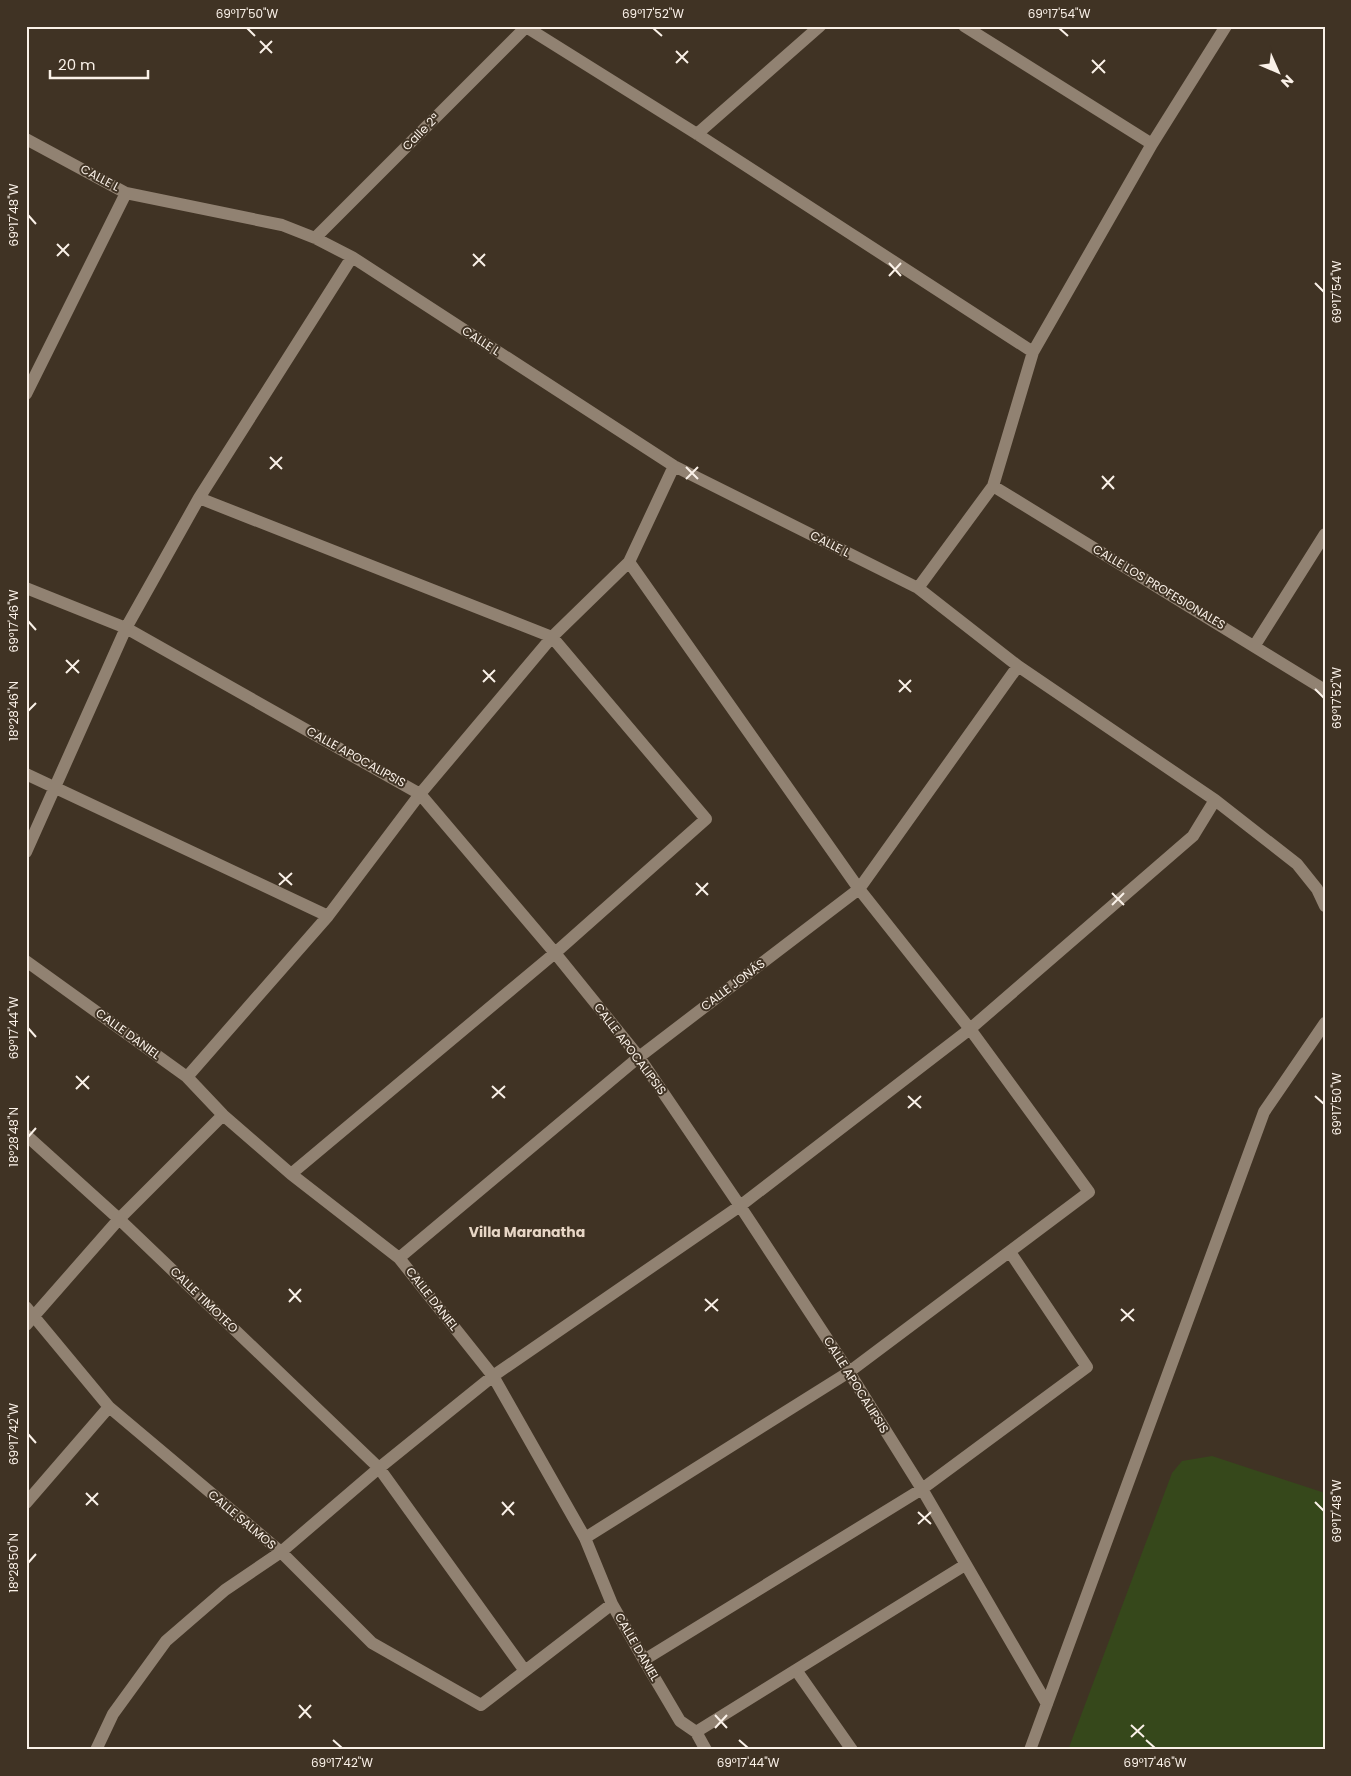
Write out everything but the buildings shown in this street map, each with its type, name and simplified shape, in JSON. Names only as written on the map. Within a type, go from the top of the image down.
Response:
[{"type":"street","points":[[697,134],[820,26]]},
{"type":"street","points":[[964,26],[1152,144]]},
{"type":"street","points":[[918,588],[993,486],[1033,352],[1152,144],[1226,26]]},
{"type":"street","points":[[526,27],[697,134],[1033,352]]},
{"type":"street","name":"Calle 2ª","points":[[315,238],[526,27]]},
{"type":"street","name":"CALLE L","points":[[26,139],[126,193],[282,225],[315,238],[352,257],[674,466],[918,588],[1018,666],[1215,800],[1297,864],[1317,889],[1325,906]]},
{"type":"street","points":[[26,394],[126,193]]},
{"type":"street","points":[[26,852],[126,628],[199,498],[352,257]]},
{"type":"street","points":[[187,1077],[328,916],[420,794],[552,637],[629,562],[674,466]]},
{"type":"street","name":"CALLE LOS PROFESIONALES","points":[[993,486],[1255,645],[1325,690]]},
{"type":"street","points":[[199,498],[552,637],[706,819],[555,953],[290,1174]]},
{"type":"street","points":[[1255,645],[1325,534]]},
{"type":"street","points":[[585,1538],[849,1372],[1089,1192],[970,1029],[859,889],[629,562]]},
{"type":"street","name":"CALLE APOCALIPSIS","points":[[26,588],[126,628],[420,794],[555,953],[638,1057],[740,1206],[849,1372],[922,1490],[1047,1704]]},
{"type":"street","name":"CALLE JONÁS","points":[[399,1258],[638,1057],[859,889],[1018,666]]},
{"type":"street","points":[[26,774],[328,916]]},
{"type":"street","points":[[96,1750],[113,1714],[166,1641],[225,1590],[281,1552],[379,1468],[493,1376],[740,1206],[970,1029],[1193,836],[1215,800]]},
{"type":"street","name":"CALLE DANIEL","points":[[26,960],[187,1077],[223,1115],[290,1174],[399,1258],[493,1376],[585,1538],[612,1604],[680,1721],[696,1732],[706,1750]]},
{"type":"street","points":[[1030,1750],[1264,1112],[1325,1023]]},
{"type":"street","points":[[29,1316],[119,1219],[223,1115]]},
{"type":"street","name":"CALLE TIMOTEO","points":[[26,1135],[119,1219],[379,1468],[524,1672]]},
{"type":"street","points":[[644,1660],[922,1490],[1087,1367],[1010,1252]]},
{"type":"street","name":"CALLE SALMOS","points":[[29,1316],[109,1407],[281,1552],[372,1643],[481,1705],[524,1672]]},
{"type":"street","points":[[26,1503],[109,1407]]},
{"type":"street","points":[[696,1732],[965,1565]]},
{"type":"street","points":[[524,1672],[612,1604]]},
{"type":"street","points":[[796,1670],[852,1750]]},
{"type":"green space","points":[[1212,1456],[1325,1493],[1325,1750],[1068,1750],[1172,1473],[1182,1461]]},
{"type":"district","name":"Villa Maranatha","points":[[527,1232]]}]
